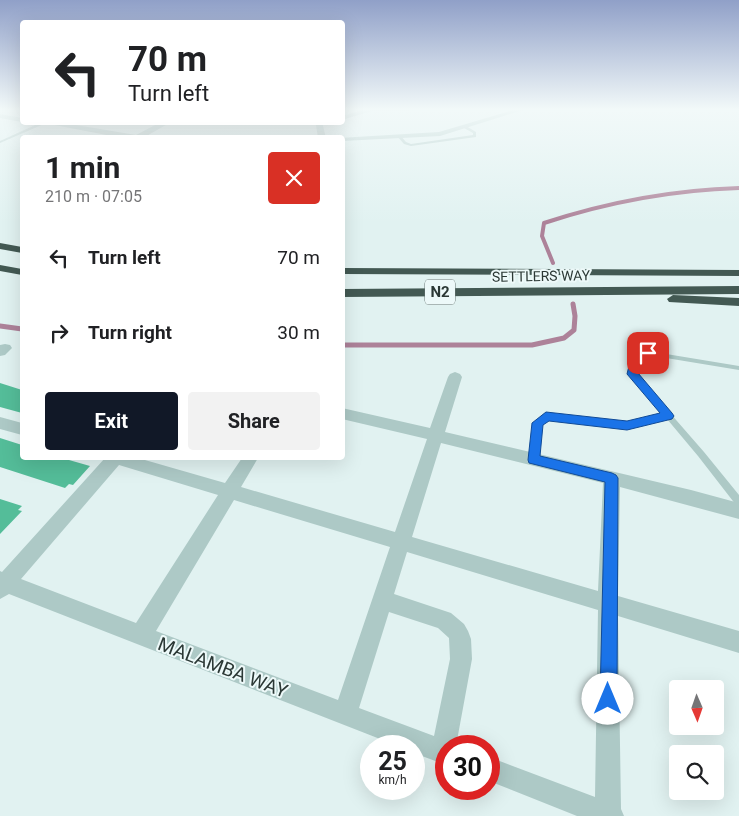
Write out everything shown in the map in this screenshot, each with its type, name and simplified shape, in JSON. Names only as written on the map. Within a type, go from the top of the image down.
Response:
[{"type":"highway","points":[[0,246],[20,250]]},
{"type":"highway","points":[[0,268],[20,272]]},
{"type":"highway","name":"SETTLERS WAY","points":[[345,271],[739,273]]},
{"type":"highway","points":[[618,290],[651,298],[739,302]]},
{"type":"highway","name":"SETTLERS WAY","points":[[345,293],[739,290]]},
{"type":"street","points":[[345,714],[455,377]]},
{"type":"street","points":[[345,414],[714,503],[737,512]]},
{"type":"street","points":[[0,423],[20,428]]},
{"type":"street","points":[[2,585],[114,460]]},
{"type":"street","points":[[123,460],[739,642]]},
{"type":"street","points":[[141,635],[249,460]]},
{"type":"street","points":[[500,773],[609,816],[608,603],[612,478]]},
{"type":"street","name":"MALAMBA WAY","points":[[2,585],[141,635],[435,748]]},
{"type":"street","points":[[382,600],[444,620],[457,631],[460,639],[461,659],[448,735]]},
{"type":"lane","points":[[737,512],[668,416],[632,374],[636,356],[648,353],[739,368]]},
{"type":"lane","points":[[534,460],[538,423],[546,416],[627,426],[668,416]]},
{"type":"building","points":[[0,383],[20,389],[20,412],[0,407]]},
{"type":"building","points":[[0,438],[20,444],[20,460],[69,460],[90,466],[73,485],[69,484],[65,488],[0,467]]},
{"type":"building","points":[[0,499],[22,506],[18,510],[22,511],[0,534]]},
{"type":"waterway","points":[[553,263],[542,236],[544,223],[640,198],[689,191],[739,188]]},
{"type":"waterway","points":[[345,345],[532,345],[564,338],[574,330],[575,316],[573,304]]},
{"type":"waterway","points":[[0,326],[20,329]]},
{"type":"route","points":[[608,699],[608,603],[612,478],[534,460],[538,423],[546,416],[627,426],[668,416],[632,374],[636,356],[648,353]]}]
